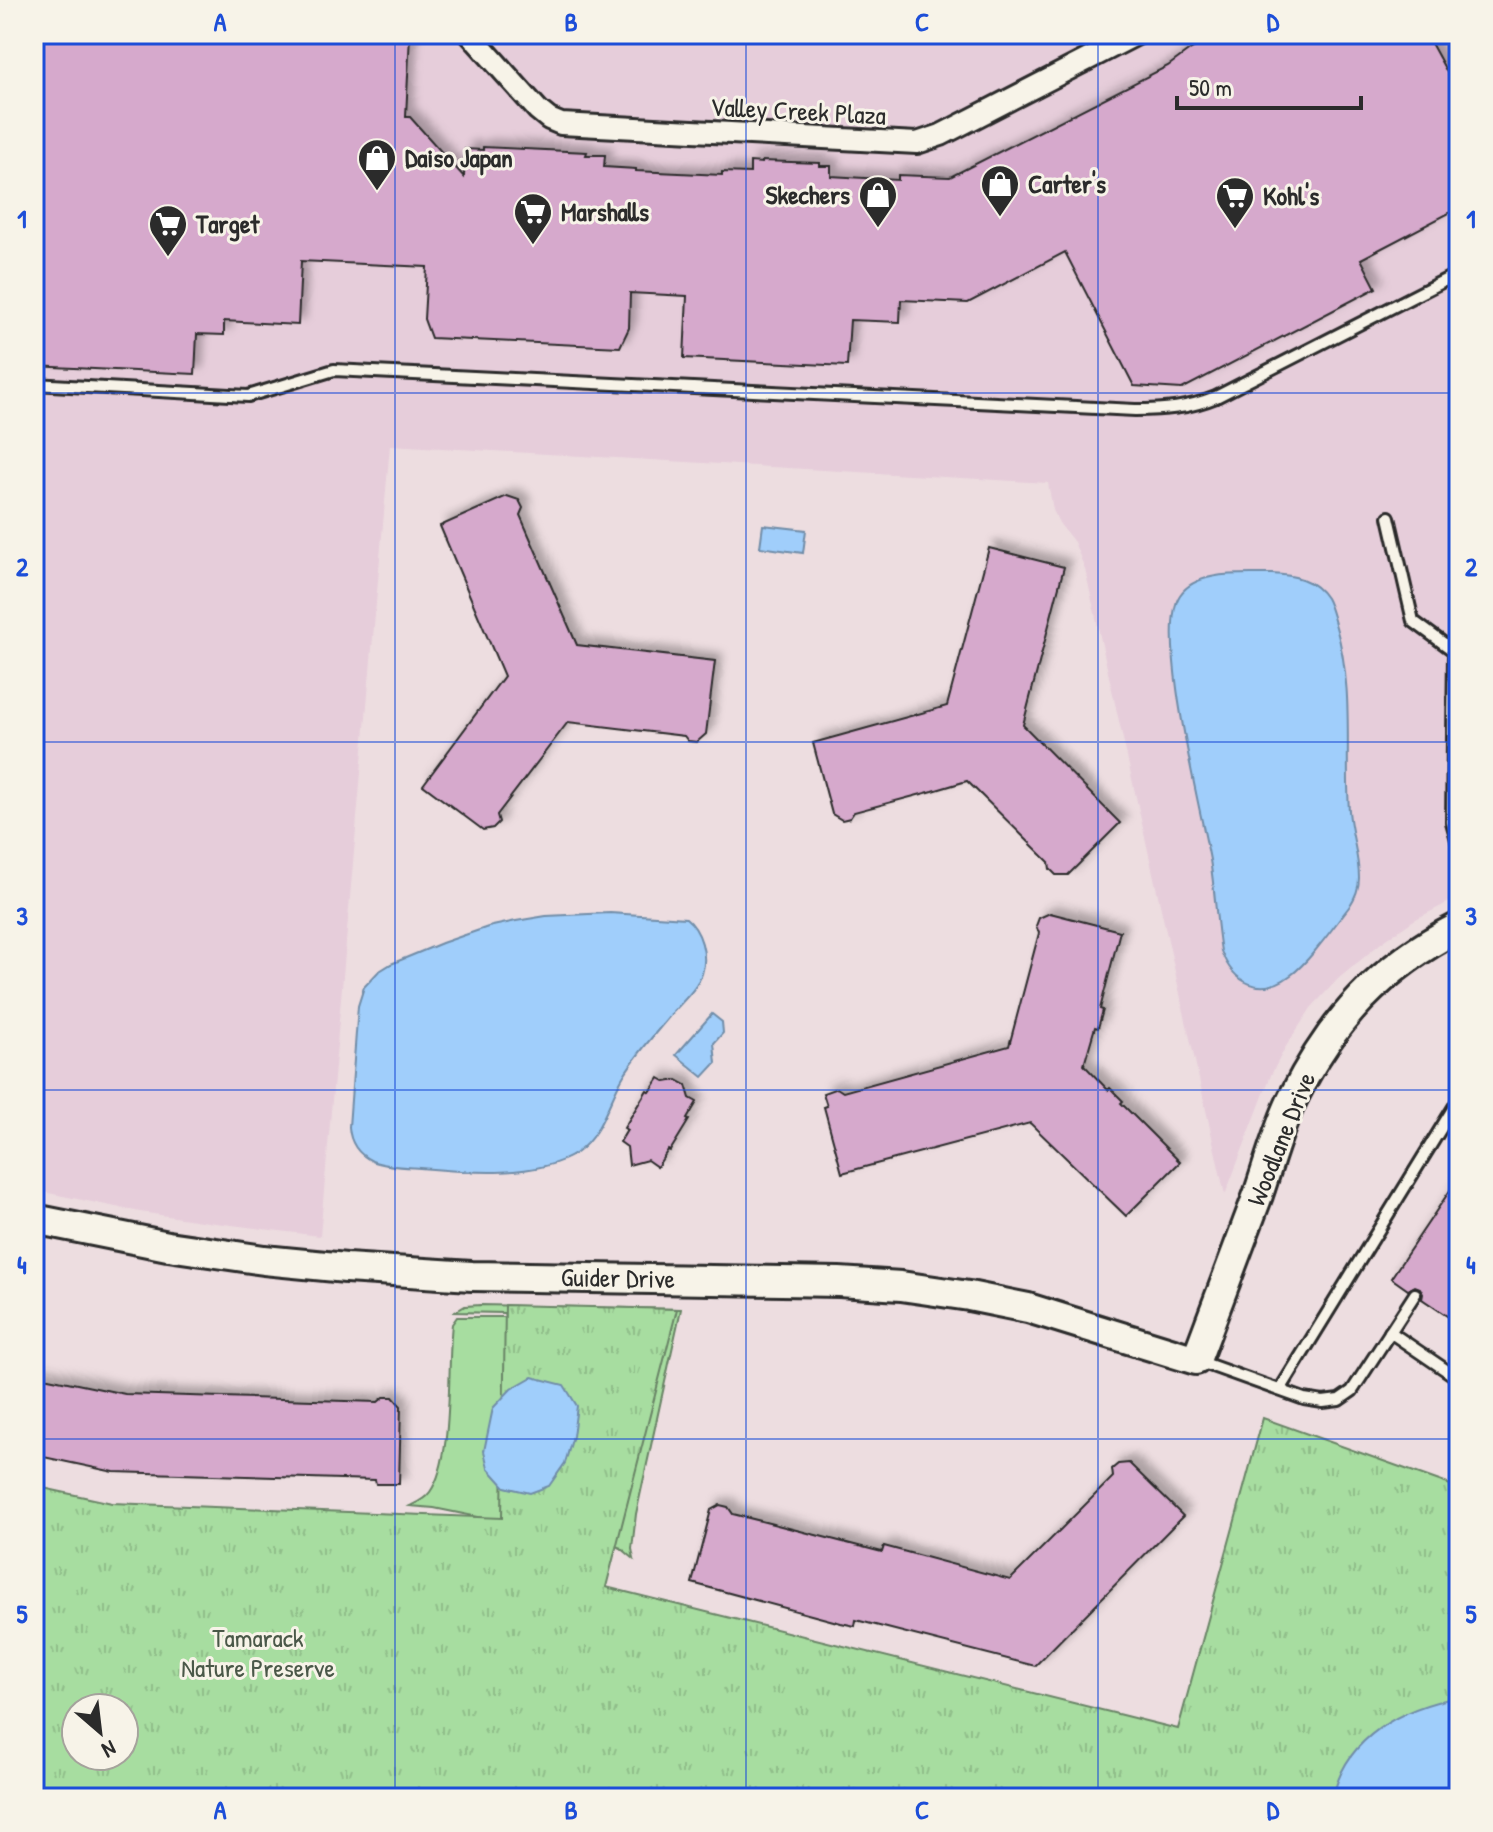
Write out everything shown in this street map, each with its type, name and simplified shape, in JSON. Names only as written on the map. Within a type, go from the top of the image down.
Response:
[{"type":"street","name":"Valley Creek Plaza","points":[[470,34],[538,110],[561,124],[917,143],[941,135],[1137,34]]},
{"type":"street","name":"Woodlane Drive","points":[[1196,1360],[1292,1101],[1317,1055],[1348,1013],[1381,977],[1415,951],[1458,929]]},
{"type":"street","name":"Guider Drive","points":[[34,1219],[168,1246],[346,1268],[472,1276],[839,1282],[901,1286],[1028,1308],[1196,1360]]},
{"type":"lane","points":[[34,384],[248,396],[334,370],[1159,410],[1181,408],[1216,397],[1459,273]]},
{"type":"lane","points":[[1389,517],[1413,621],[1456,650],[1456,820],[1459,847]]},
{"type":"lane","points":[[1280,1390],[1459,1099]]},
{"type":"lane","points":[[1196,1360],[1304,1399],[1323,1402],[1339,1400],[1352,1391],[1415,1294]]},
{"type":"lane","points":[[1390,1332],[1459,1379]]},
{"type":"shaded area","points":[[34,34],[1459,34],[1459,897],[1414,920],[1381,943],[1338,979],[1311,1008],[1271,1075],[1225,1195],[1085,569],[1074,542],[1053,510],[1048,483],[390,445],[320,1236],[140,1212],[34,1190]]},
{"type":"green space","name":"Tamarack Nature Preserve","points":[[505,1305],[677,1309],[606,1587],[1178,1729],[1263,1418],[1459,1488],[1459,1798],[34,1798],[34,1486],[112,1503],[502,1518]]},
{"type":"green space","points":[[465,1306],[681,1309],[636,1514],[632,1549],[634,1559],[621,1548],[610,1544],[434,1508],[410,1506],[430,1492],[443,1458],[452,1324],[457,1317],[505,1317],[504,1313],[455,1312]]},
{"type":"water","points":[[763,525],[806,530],[803,553],[760,547]]},
{"type":"water","points":[[1272,574],[1309,582],[1326,598],[1331,609],[1345,673],[1349,811],[1359,878],[1349,907],[1306,961],[1280,982],[1259,986],[1241,979],[1221,951],[1210,860],[1182,723],[1173,645],[1174,615],[1180,595],[1188,587],[1210,577]]},
{"type":"water","points":[[610,913],[686,918],[699,936],[704,951],[704,967],[692,991],[629,1067],[585,1146],[560,1161],[542,1167],[500,1172],[390,1166],[372,1161],[359,1151],[349,1127],[358,1006],[364,987],[378,972],[442,943],[488,927],[546,916]]},
{"type":"water","points":[[712,1014],[722,1022],[723,1033],[714,1043],[716,1063],[703,1077],[676,1055]]},
{"type":"water","points":[[532,1377],[564,1385],[577,1406],[565,1463],[549,1486],[530,1493],[505,1487],[488,1468],[484,1451],[493,1408],[511,1389]]},
{"type":"water","points":[[1459,1697],[1459,1798],[1333,1798],[1350,1758],[1380,1728],[1417,1708]]},
{"type":"building","points":[[34,34],[410,34],[406,117],[410,117],[464,177],[465,149],[483,150],[483,147],[587,152],[586,155],[605,155],[604,167],[636,171],[722,175],[722,172],[750,173],[750,162],[762,161],[820,163],[820,166],[831,166],[831,176],[898,180],[898,175],[950,177],[1168,66],[1219,34],[1426,34],[1459,94],[1459,208],[1361,259],[1376,288],[1182,389],[1134,386],[1065,252],[968,303],[901,300],[900,322],[850,320],[847,366],[684,358],[687,296],[630,293],[629,328],[620,347],[431,338],[424,319],[427,267],[301,261],[298,325],[224,321],[224,335],[197,334],[195,374],[34,366]]},
{"type":"building","points":[[507,496],[519,500],[523,508],[520,515],[577,645],[715,661],[706,734],[697,742],[688,741],[684,736],[568,722],[497,815],[499,822],[493,828],[483,830],[423,785],[504,676],[440,526]]},
{"type":"building","points":[[989,548],[1064,567],[1023,725],[1120,823],[1068,875],[1056,875],[1050,869],[1049,862],[967,781],[854,812],[850,818],[842,820],[832,814],[813,743],[947,706]]},
{"type":"building","points":[[1050,913],[1120,931],[1100,1009],[1103,1010],[1084,1065],[1180,1162],[1126,1216],[1030,1123],[842,1173],[823,1093],[837,1088],[843,1092],[1009,1046],[1039,933],[1036,926],[1039,918]]},
{"type":"building","points":[[659,1078],[666,1082],[677,1080],[686,1085],[690,1098],[697,1102],[670,1151],[657,1167],[647,1160],[629,1165],[627,1147],[620,1142],[627,1130],[624,1128],[647,1090],[650,1092]]},
{"type":"building","points":[[1459,1177],[1459,1324],[1422,1299],[1420,1288],[1415,1286],[1408,1290],[1391,1278]]},
{"type":"building","points":[[34,1375],[125,1394],[378,1402],[384,1397],[393,1397],[401,1406],[399,1484],[376,1484],[375,1480],[114,1472],[34,1455]]},
{"type":"building","points":[[1129,1463],[1183,1516],[1035,1666],[856,1620],[855,1626],[841,1623],[692,1583],[711,1510],[720,1505],[728,1507],[733,1514],[882,1552],[884,1546],[1010,1580],[1113,1477],[1112,1469],[1118,1464]]},
{"type":"place","name":"Daiso Japan","points":[[377,192]]},
{"type":"place","name":"Carter's","points":[[1000,218]]},
{"type":"place","name":"Skechers","points":[[878,229]]},
{"type":"place","name":"Kohl's","points":[[1235,230]]},
{"type":"place","name":"Marshalls","points":[[533,246]]},
{"type":"place","name":"Target","points":[[168,258]]}]
